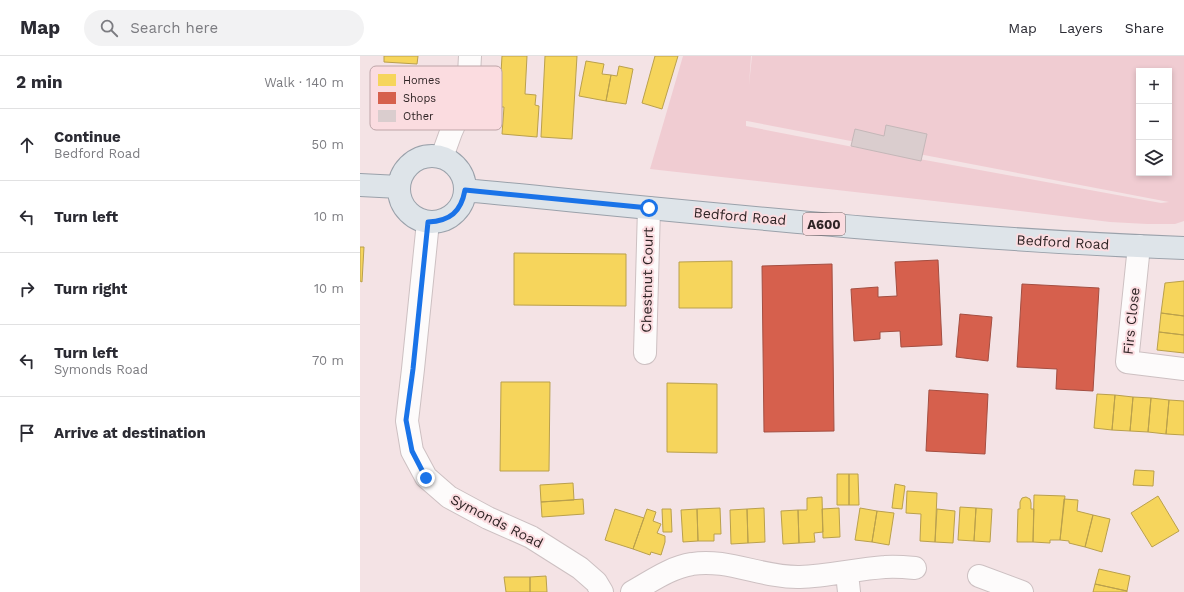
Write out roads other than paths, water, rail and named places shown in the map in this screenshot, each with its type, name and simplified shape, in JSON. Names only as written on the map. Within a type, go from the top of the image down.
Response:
[{"type":"main road","points":[[431,156],[450,161],[456,166],[461,174],[465,190],[459,208],[453,214],[446,219],[437,222],[428,222],[419,219],[404,207],[400,199],[399,187],[400,179],[412,162],[431,156]]},
{"type":"main road","points":[[360,184],[399,187]]},
{"type":"main road","name":"Bedford Road","points":[[465,190],[855,227],[1013,239],[1184,248]]},
{"type":"street","points":[[469,66],[470,56]]},
{"type":"street","points":[[442,158],[452,130]]},
{"type":"street","name":"Chestnut Court","points":[[645,353],[649,208]]},
{"type":"street","name":"Symonds Road","points":[[428,222],[413,369],[406,420],[412,451],[426,478],[449,497],[488,518],[532,537],[580,568],[596,582],[602,592]]},
{"type":"street","name":"Firs Close","points":[[1139,246],[1127,362],[1184,369]]},
{"type":"street","points":[[632,592],[672,570],[692,564],[728,564],[780,577],[801,577],[848,582],[885,567],[915,568]]},
{"type":"street","points":[[979,576],[1022,592]]}]
